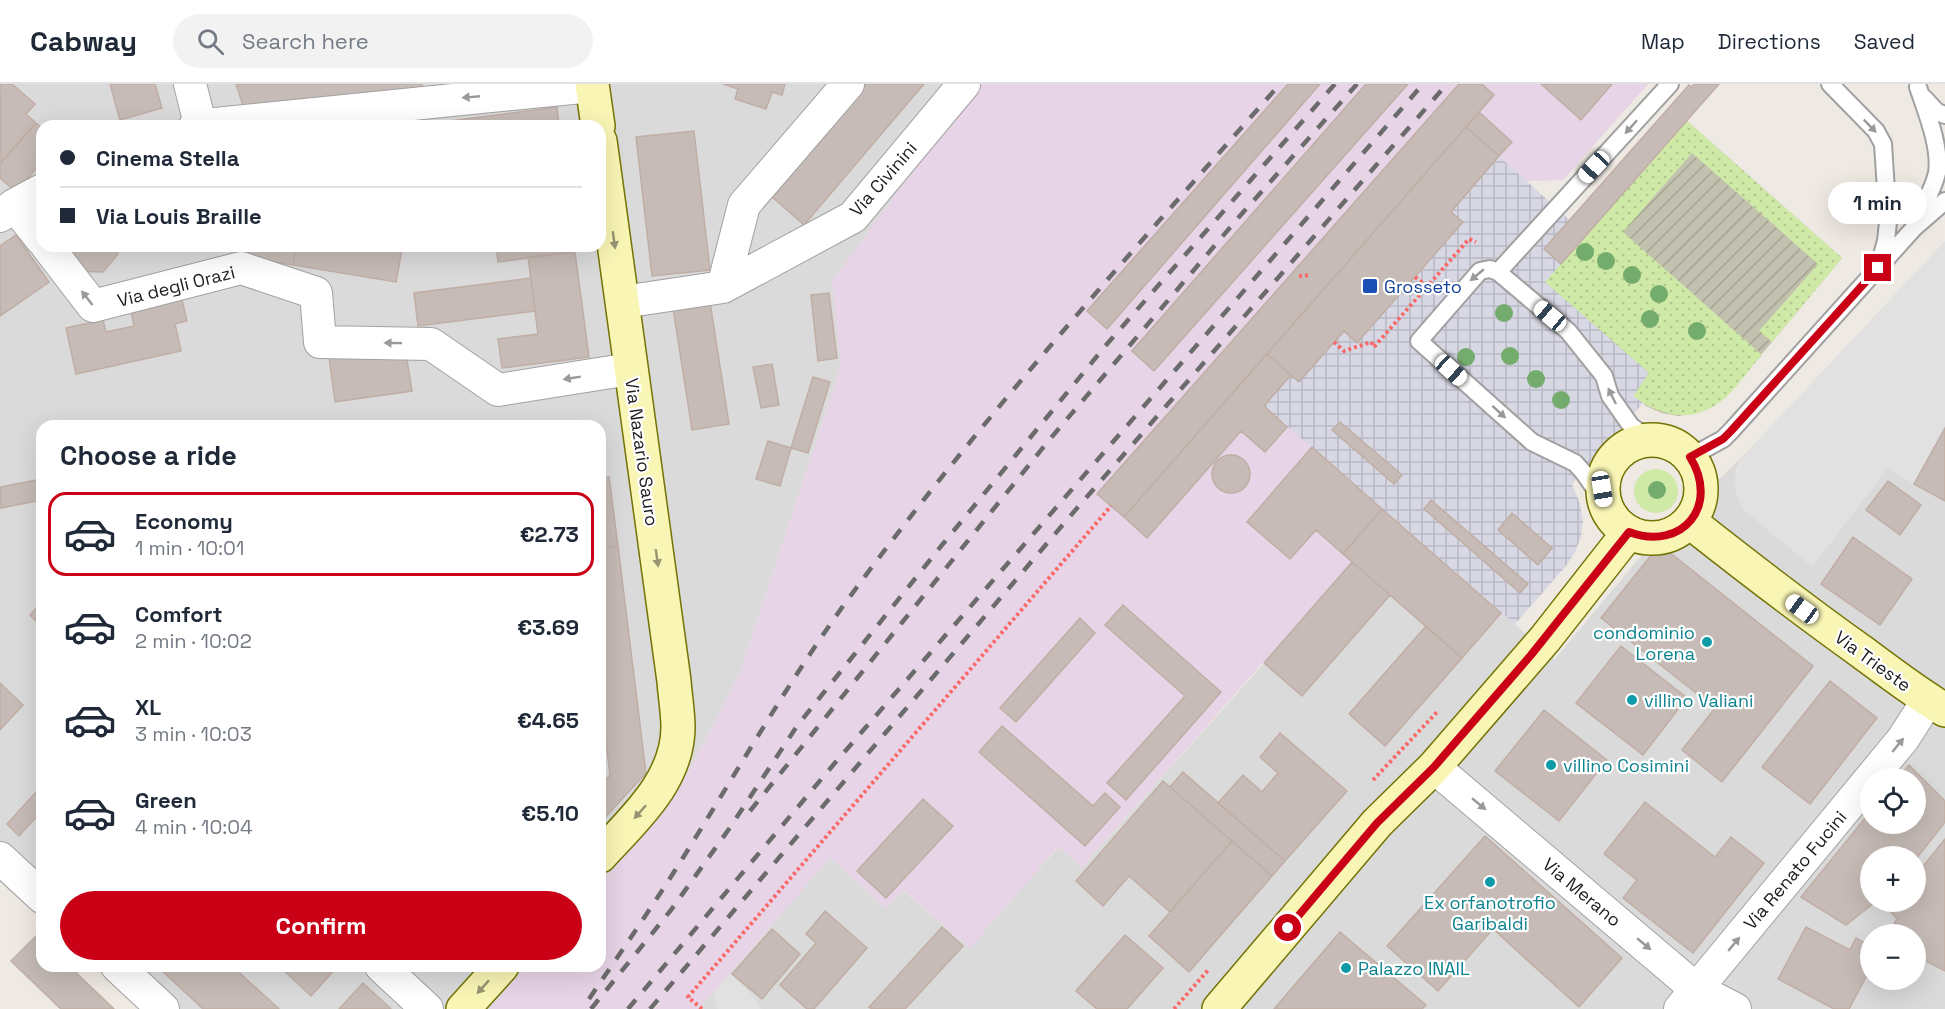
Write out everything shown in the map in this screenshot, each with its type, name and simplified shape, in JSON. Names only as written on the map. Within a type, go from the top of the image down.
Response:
[{"type":"street","points":[[190,84],[197,120]]},
{"type":"street","points":[[723,287],[744,205],[848,84]]},
{"type":"street","name":"Via Civinini","points":[[623,302],[723,287],[853,217],[964,84]]},
{"type":"street","points":[[247,120],[592,85],[597,120]]},
{"type":"street","name":"Via Nazario Sauro","points":[[606,183],[674,681],[678,730],[672,763],[656,793],[606,849]]},
{"type":"street","points":[[36,193],[7,210],[36,235]]},
{"type":"street","name":"Via degli Orazi","points":[[52,252],[93,306],[241,268],[316,293],[320,342],[431,345],[498,390],[630,369]]},
{"type":"street","points":[[1649,439],[1671,443],[1690,457],[1697,468],[1701,482],[1701,496],[1697,510],[1689,522],[1676,532],[1661,538],[1644,538],[1629,532],[1613,520],[1604,502],[1602,489],[1608,465],[1625,447],[1649,439]]},
{"type":"street","name":"Via Trieste","points":[[1689,522],[1752,572],[1937,705]]},
{"type":"street","points":[[1219,1009],[1377,823],[1434,767],[1553,630],[1629,532]]},
{"type":"street","name":"Via Renato Fucini","points":[[1688,999],[1903,739],[1937,705]]},
{"type":"street","name":"Via Merano","points":[[1434,767],[1688,999],[1735,1009]]},
{"type":"street","points":[[0,858],[36,891]]},
{"type":"street","points":[[123,972],[163,1009]]},
{"type":"street","points":[[387,972],[427,1009]]},
{"type":"street","points":[[463,1009],[497,972]]},
{"type":"lane","points":[[1498,272],[1670,84]]},
{"type":"lane","points":[[1830,84],[1876,131],[1883,144],[1888,222],[1886,241],[1878,268]]},
{"type":"lane","points":[[1914,228],[1936,173],[1937,155],[1930,122],[1918,85]]},
{"type":"lane","points":[[1918,85],[1926,101],[1937,112],[1945,115]]},
{"type":"lane","points":[[1690,457],[1723,439],[1731,431],[1914,228],[1945,201]]},
{"type":"lane","points":[[1604,502],[1575,463],[1532,442],[1419,341],[1480,271],[1490,268],[1498,272],[1568,331],[1604,376],[1611,396],[1631,426],[1649,439]]},
{"type":"path","points":[[1334,342],[1344,351],[1371,342],[1374,347],[1468,239],[1476,242]]},
{"type":"path","points":[[1299,276],[1310,275]]},
{"type":"path","points":[[702,1009],[688,997],[1111,506]]},
{"type":"shaded area","points":[[0,84],[973,84],[964,102],[833,281],[841,365],[740,673],[689,771],[653,824],[606,877],[606,420],[36,420],[36,915],[0,882]]},
{"type":"shaded area","points":[[973,84],[1648,84],[1563,180],[1526,181],[1499,157],[1451,212],[1463,222],[1357,343],[1343,331],[1299,382],[1291,375],[1264,405],[1312,447],[1247,522],[1290,559],[1316,530],[1352,562],[1082,867],[1058,847],[970,948],[903,890],[886,908],[830,858],[699,1009],[489,1009],[522,972],[606,972],[606,877],[653,824],[689,771],[740,673],[841,365],[832,281],[964,102]]},
{"type":"shaded area","points":[[1687,121],[1842,258],[1726,397],[1712,407],[1679,416],[1662,413],[1646,406],[1545,282]]},
{"type":"shaded area","points":[[1499,156],[1586,235],[1545,282],[1649,373],[1633,396],[1643,403],[1572,484],[1580,504],[1583,521],[1581,537],[1575,552],[1566,566],[1515,624],[1264,406],[1291,375],[1299,382],[1344,331],[1357,343],[1463,222],[1451,212]]},
{"type":"shaded area","points":[[1945,241],[1945,428],[1914,484],[1888,468],[1812,567],[1744,510],[1736,494],[1734,482],[1742,457]]},
{"type":"shaded area","points":[[1312,447],[1555,659],[1645,551],[1742,457],[1735,473],[1889,468],[1945,501],[1945,1009],[699,1009],[830,857],[886,908],[902,890],[969,947],[1059,847],[1082,867],[1264,663],[1290,559],[1247,522]]},
{"type":"shaded area","points":[[100,972],[522,972],[489,1009],[140,1009]]},
{"type":"shaded area","points":[[730,973],[751,994],[761,1009],[717,1009],[714,992]]},
{"type":"green space","points":[[1687,121],[1842,258],[1772,342],[1759,331],[1818,264],[1692,153],[1623,232],[1762,355],[1731,392],[1715,406],[1703,411],[1680,415],[1656,409],[1633,396],[1649,373],[1545,282]]},
{"type":"green space","points":[[1656,469],[1671,476],[1678,491],[1671,506],[1656,513],[1641,506],[1634,491],[1641,476]]},
{"type":"building","points":[[0,84],[12,84],[35,104],[26,114],[36,123],[1,162]]},
{"type":"building","points":[[110,84],[155,84],[162,108],[120,120]]},
{"type":"building","points":[[236,84],[422,84],[422,88],[244,109]]},
{"type":"building","points":[[723,84],[785,84],[782,95],[772,92],[766,109],[735,99],[738,89]]},
{"type":"building","points":[[866,84],[924,84],[804,225],[771,196]]},
{"type":"building","points":[[1288,84],[1320,84],[1107,329],[1087,311]]},
{"type":"building","points":[[1366,84],[1408,84],[1154,371],[1132,351]]},
{"type":"building","points":[[1459,84],[1482,84],[1494,95],[1124,517],[1097,494]]},
{"type":"building","points":[[1541,84],[1612,84],[1581,120]]},
{"type":"building","points":[[1694,84],[1719,84],[1561,264],[1544,249],[1689,85],[1692,87]]},
{"type":"building","points":[[557,107],[558,120],[458,120]]},
{"type":"building","points":[[1479,112],[1512,142],[1499,156],[1466,127]]},
{"type":"building","points":[[416,117],[416,120],[387,120]]},
{"type":"building","points":[[36,123],[36,169],[16,192],[0,178],[0,164]]},
{"type":"building","name":"Grosseto","points":[[1466,127],[1499,156],[1451,212],[1463,222],[1357,343],[1344,331],[1299,382],[1267,354]]},
{"type":"building","points":[[694,131],[710,270],[652,276],[636,137]]},
{"type":"building","points":[[16,235],[49,282],[0,316],[0,246]]},
{"type":"building","points":[[60,252],[116,252],[118,254],[103,272],[72,271]]},
{"type":"building","points":[[236,252],[295,252],[293,265],[236,256]]},
{"type":"building","points":[[295,252],[402,252],[396,282],[293,265]]},
{"type":"building","points":[[497,252],[575,252],[498,262]]},
{"type":"building","points":[[575,252],[589,357],[502,368],[498,339],[538,334],[528,257]]},
{"type":"building","points":[[531,278],[535,311],[418,326],[414,293]]},
{"type":"building","points":[[829,293],[837,358],[818,361],[811,295]]},
{"type":"building","points":[[181,295],[187,321],[175,324],[181,351],[76,374],[66,328],[103,320],[106,332],[134,326],[130,306]]},
{"type":"building","points":[[710,302],[729,424],[692,430],[673,308]]},
{"type":"building","points":[[405,347],[412,391],[335,402],[329,357]]},
{"type":"building","points":[[1267,354],[1291,375],[1264,406],[1287,427],[1265,452],[1241,431],[1147,538],[1124,517]]},
{"type":"building","points":[[772,364],[779,405],[761,408],[753,367]]},
{"type":"building","points":[[813,377],[830,382],[808,453],[791,448]]},
{"type":"building","points":[[1340,422],[1402,475],[1394,484],[1332,430]]},
{"type":"building","points":[[1945,428],[1945,501],[1914,484]]},
{"type":"building","points":[[768,441],[791,448],[780,486],[756,479]]},
{"type":"building","points":[[1312,447],[1382,509],[1343,554],[1316,530],[1290,559],[1247,522]]},
{"type":"building","points":[[1231,455],[1244,461],[1250,474],[1244,487],[1231,493],[1218,487],[1212,474],[1218,461]]},
{"type":"building","points":[[606,477],[609,477],[618,546],[606,547]]},
{"type":"building","points":[[36,480],[36,501],[1,508],[0,487]]},
{"type":"building","points":[[1888,481],[1921,505],[1900,535],[1866,510]]},
{"type":"building","points":[[1431,500],[1528,584],[1520,593],[1424,509]]},
{"type":"building","points":[[1382,509],[1501,613],[1462,658],[1343,554]]},
{"type":"building","points":[[1512,513],[1552,548],[1538,565],[1498,530]]},
{"type":"building","points":[[1853,537],[1912,579],[1880,625],[1821,584]]},
{"type":"building","points":[[618,546],[646,773],[606,816],[606,779],[610,775],[606,742],[606,547]]},
{"type":"building","name":"condominio Lorena","points":[[1660,549],[1669,552],[1813,666],[1722,782],[1682,750],[1715,708],[1601,618],[1652,554]]},
{"type":"building","points":[[1352,562],[1390,595],[1302,696],[1264,663]]},
{"type":"building","points":[[1123,605],[1221,692],[1126,800],[1107,783],[1185,696],[1105,625]]},
{"type":"building","points":[[36,608],[36,621],[30,615]]},
{"type":"building","points":[[1080,618],[1095,633],[1016,722],[1000,708]]},
{"type":"building","points":[[1426,626],[1462,658],[1385,746],[1349,714]]},
{"type":"building","name":"villino Valiani","points":[[1621,646],[1687,698],[1643,755],[1576,703]]},
{"type":"building","points":[[1830,681],[1877,718],[1810,804],[1762,767]]},
{"type":"building","points":[[0,683],[23,705],[0,730]]},
{"type":"building","name":"villino Cosimini","points":[[1544,710],[1607,760],[1559,821],[1495,771]]},
{"type":"building","points":[[1002,726],[1093,806],[1105,793],[1120,807],[1085,846],[979,752]]},
{"type":"building","points":[[1280,733],[1347,791],[1285,861],[1218,803],[1243,775],[1262,792],[1278,773],[1260,757]]},
{"type":"building","points":[[1183,772],[1285,861],[1272,876],[1170,787]]},
{"type":"building","points":[[1163,781],[1232,841],[1170,912],[1129,876],[1103,906],[1076,881]]},
{"type":"building","points":[[1926,782],[1945,801],[1945,822],[1926,846],[1860,846],[1860,912],[1862,912],[1846,925],[1801,897],[1860,824],[1860,834],[1926,834]]},
{"type":"building","points":[[36,792],[36,818],[19,836],[7,824]]},
{"type":"building","points":[[923,799],[953,826],[886,898],[857,871]]},
{"type":"building","points":[[1645,802],[1715,857],[1731,837],[1764,863],[1693,953],[1623,898],[1637,880],[1604,854]]},
{"type":"building","name":"Ex orfanotrofio Garibaldi","points":[[1485,836],[1622,958],[1579,1007],[1493,929],[1438,991],[1387,946]]},
{"type":"building","points":[[1945,839],[1945,971],[1926,961],[1926,924],[1894,924],[1897,919],[1891,912],[1926,912],[1926,863]]},
{"type":"building","points":[[1232,841],[1272,876],[1189,972],[1149,936]]},
{"type":"building","points":[[825,911],[867,948],[814,1009],[807,1009],[780,985],[816,943],[806,934]]},
{"type":"building","points":[[942,927],[963,946],[905,1009],[872,1009],[869,1007]]},
{"type":"building","points":[[1806,927],[1850,950],[1856,938],[1860,940],[1860,988],[1849,1009],[1834,1009],[1778,979]]},
{"type":"building","points":[[772,929],[800,954],[762,999],[732,974]]},
{"type":"building","name":"Palazzo INAIL","points":[[1340,932],[1426,1005],[1422,1009],[1274,1009]]},
{"type":"building","points":[[1125,935],[1163,968],[1127,1009],[1097,1009],[1076,991]]},
{"type":"building","points":[[36,936],[36,972],[75,972],[114,1009],[61,1009],[11,961]]},
{"type":"building","points":[[163,972],[239,972],[279,1009],[203,1009]]},
{"type":"building","points":[[285,972],[333,972],[311,996]]},
{"type":"building","points":[[363,983],[391,1009],[339,1009]]},
{"type":"railway","points":[[589,999],[669,880],[806,660],[897,534],[1057,338],[1280,84]]},
{"type":"railway","points":[[591,1009],[671,910],[729,829],[797,726],[942,545],[1107,344],[1335,84]]},
{"type":"railway","points":[[750,811],[1050,439],[1239,217],[1357,84]]},
{"type":"railway","points":[[628,1009],[834,764],[1423,84]]},
{"type":"railway","points":[[650,1009],[1078,507],[1447,84]]},
{"type":"place","name":"Grosseto","points":[[1370,286]]},
{"type":"place","name":"condominio Lorena","points":[[1707,642]]},
{"type":"place","name":"villino Valiani","points":[[1632,700]]},
{"type":"place","name":"villino Cosimini","points":[[1551,765]]},
{"type":"place","name":"Ex orfanotrofio Garibaldi","points":[[1490,882]]},
{"type":"place","name":"Palazzo INAIL","points":[[1346,968]]},
{"type":"route","points":[[1288,928],[1377,823],[1434,767],[1553,630],[1629,532],[1644,538],[1661,538],[1676,532],[1689,522],[1697,510],[1701,496],[1701,482],[1697,468],[1690,457],[1723,439],[1731,431],[1878,268]]}]
